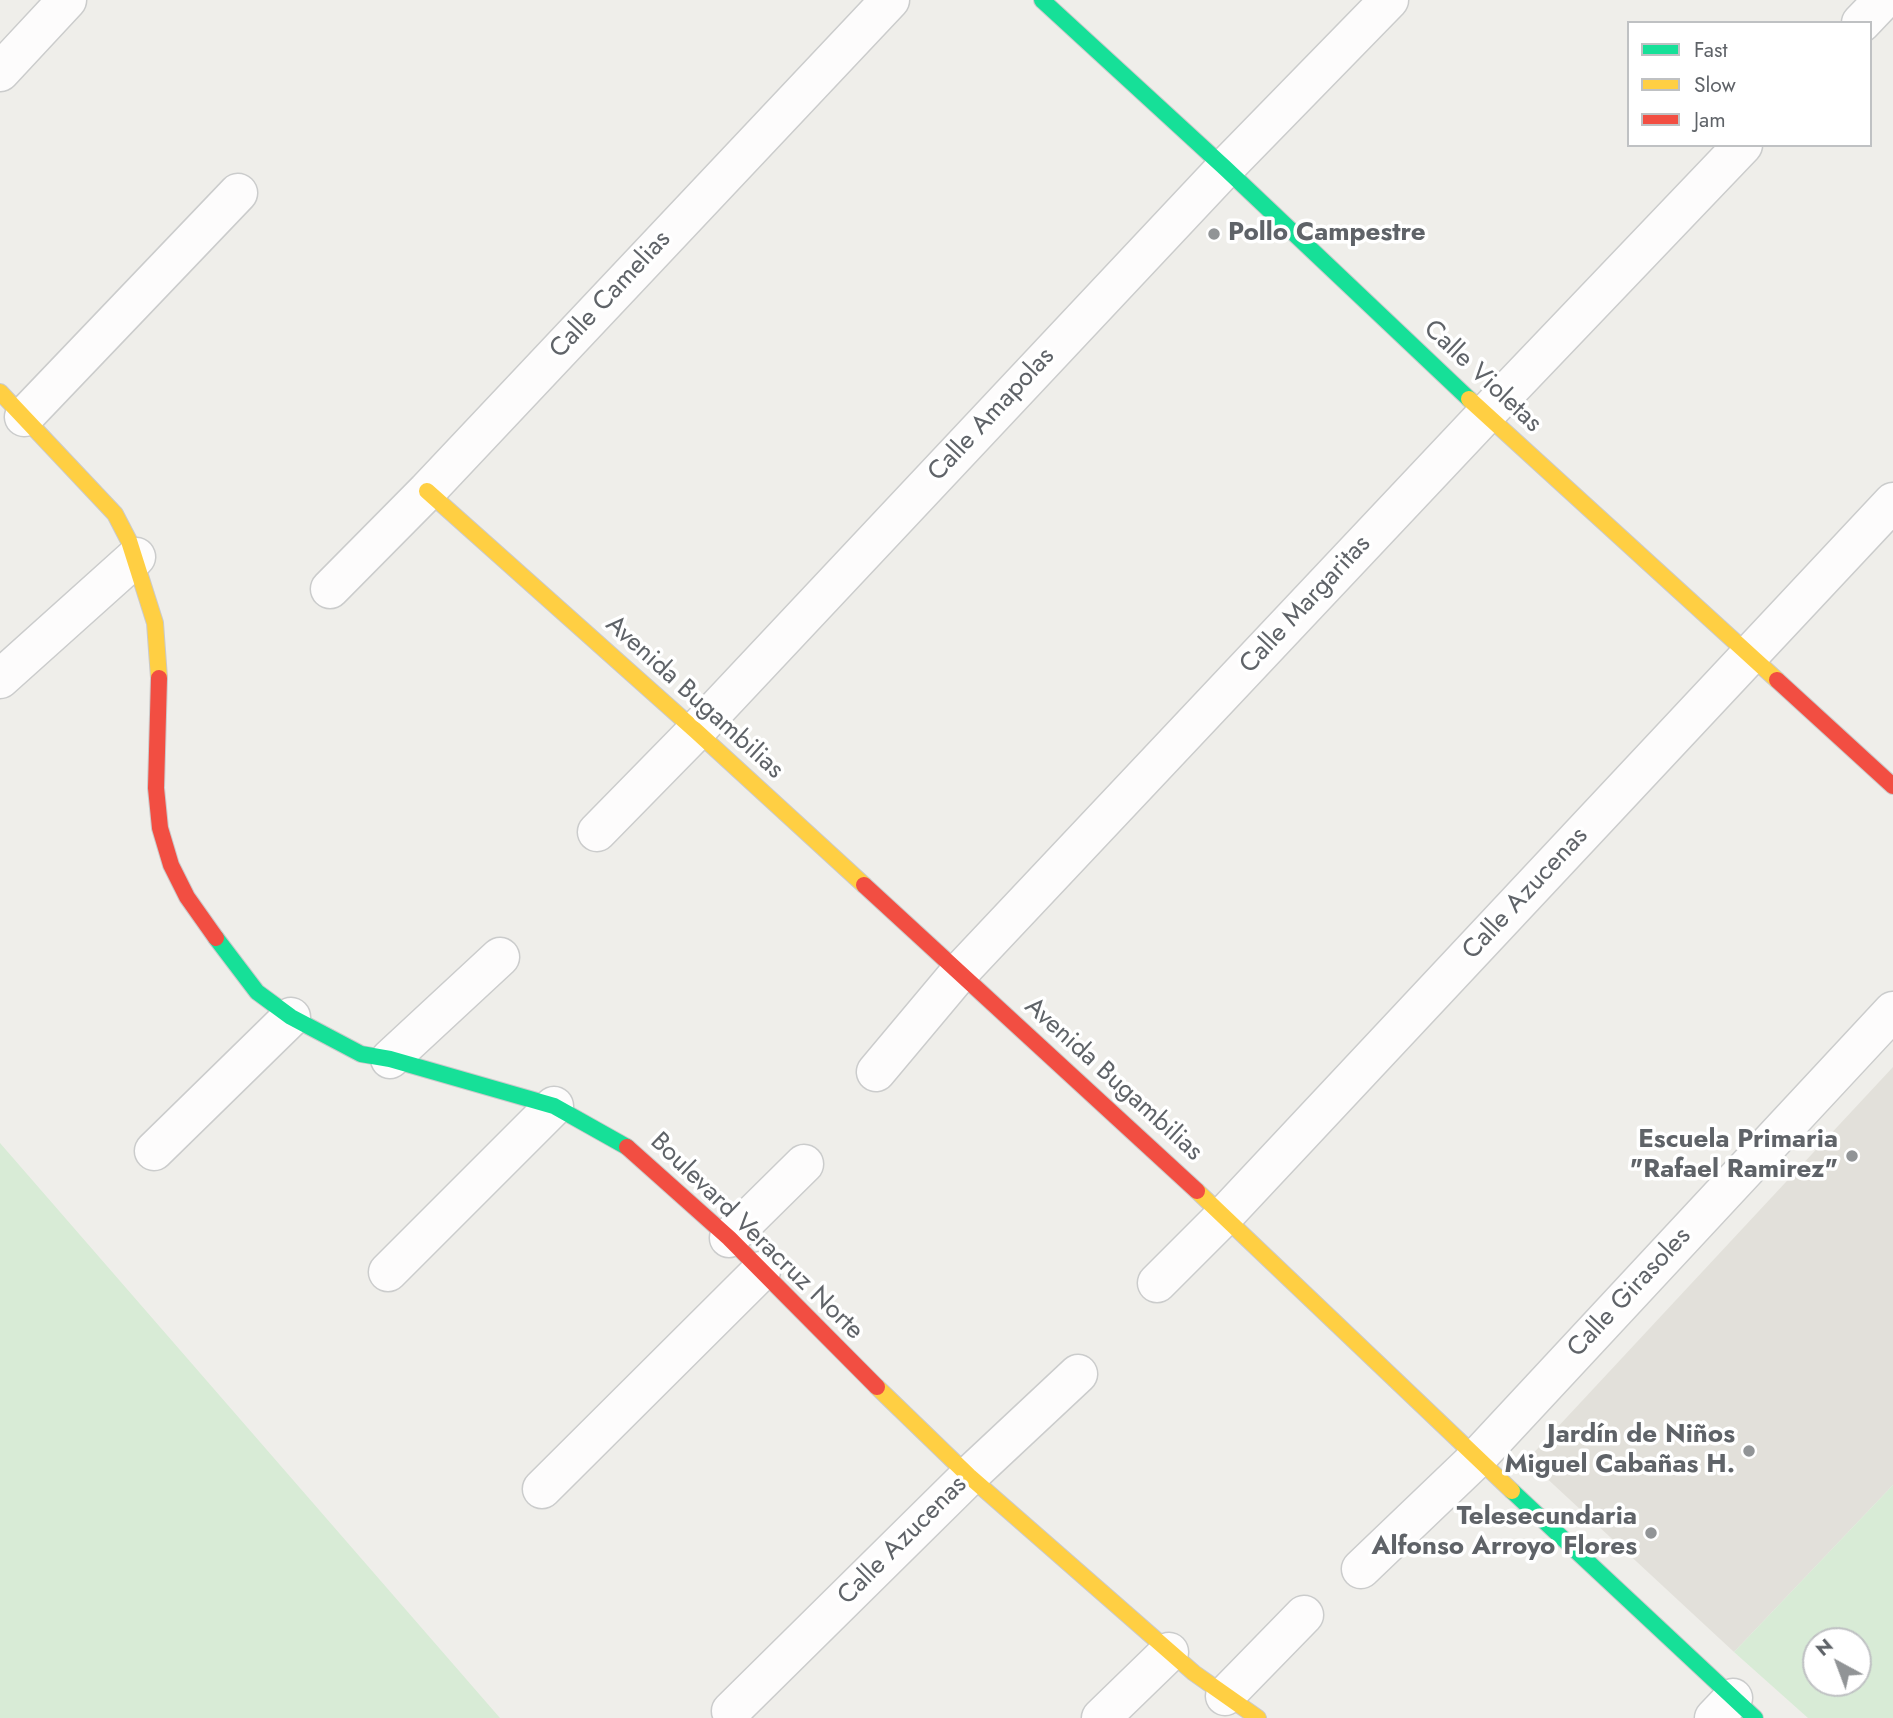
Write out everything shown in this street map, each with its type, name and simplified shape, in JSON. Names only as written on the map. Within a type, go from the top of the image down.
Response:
[{"type":"street","points":[[0,72],[67,0]]},
{"type":"street","name":"Calle Camelias","points":[[330,589],[427,491],[890,0]]},
{"type":"street","name":"Calle Violetas","points":[[1042,0],[1225,168],[1485,415],[1893,786]]},
{"type":"street","name":"Calle Amapolas","points":[[597,832],[696,731],[1225,168],[1389,0]]},
{"type":"street","points":[[1863,21],[1883,0]]},
{"type":"street","name":"Calle Margaritas","points":[[876,1072],[959,973],[1485,415],[1742,147]]},
{"type":"street","points":[[12,404],[238,193]]},
{"type":"street","name":"Boulevard Veracruz Norte","points":[[12,404],[104,500],[123,528],[136,557],[155,623],[159,668],[156,788],[160,828],[171,865],[187,897],[216,940],[257,992],[291,1017],[361,1054],[390,1059],[554,1106],[617,1140],[638,1155],[729,1238],[968,1476],[1169,1651],[1225,1696],[1258,1718]]},
{"type":"street","name":"Avenida Bugambilias","points":[[427,491],[696,731],[1224,1216],[1477,1458],[1734,1711]]},
{"type":"street","name":"Calle Azucenas","points":[[1157,1283],[1224,1216],[1893,502]]},
{"type":"street","points":[[0,679],[136,557]]},
{"type":"street","points":[[390,1059],[500,957]]},
{"type":"street","name":"Calle Girasoles","points":[[1361,1569],[1477,1458],[1893,1011]]},
{"type":"street","points":[[154,1152],[291,1017]]},
{"type":"street","points":[[387,1272],[554,1106]]},
{"type":"street","points":[[729,1238],[804,1164]]},
{"type":"street","points":[[542,1489],[761,1271]]},
{"type":"street","name":"Calle Azucenas","points":[[731,1712],[968,1476],[1078,1374]]},
{"type":"street","points":[[1225,1696],[1304,1615]]},
{"type":"street","points":[[1101,1718],[1169,1651]]},
{"type":"shaded area","points":[[1893,1067],[1893,1485],[1734,1652],[1527,1460]]},
{"type":"green space","points":[[0,1143],[500,1718],[0,1718]]},
{"type":"green space","points":[[1893,1485],[1893,1718],[1808,1718],[1734,1652]]},
{"type":"traffic: fast","points":[[1042,0],[1225,168],[1469,399]]},
{"type":"traffic: fast","points":[[216,938],[257,992],[291,1017],[361,1054],[390,1059],[554,1106],[627,1147]]},
{"type":"traffic: fast","points":[[1512,1491],[1755,1718]]},
{"type":"traffic: slow","points":[[0,392],[115,514],[129,541],[155,623],[159,678]]},
{"type":"traffic: slow","points":[[1469,399],[1777,680]]},
{"type":"traffic: slow","points":[[427,491],[864,885]]},
{"type":"traffic: slow","points":[[1197,1191],[1512,1491]]},
{"type":"traffic: slow","points":[[877,1387],[969,1476],[1194,1673],[1258,1718]]},
{"type":"traffic: jam","points":[[159,678],[156,788],[160,828],[171,865],[187,897],[216,938]]},
{"type":"traffic: jam","points":[[1777,680],[1893,786]]},
{"type":"traffic: jam","points":[[864,885],[1197,1191]]},
{"type":"traffic: jam","points":[[627,1147],[729,1238],[877,1387]]},
{"type":"place","name":"Pollo Campestre","points":[[1214,234]]},
{"type":"place","name":"Escuela Primaria \"Rafael Ramirez\"","points":[[1852,1156]]},
{"type":"place","name":"Jardín de Niños Miguel Cabañas H.","points":[[1749,1451]]},
{"type":"place","name":"Telesecundaria Alfonso Arroyo Flores","points":[[1651,1533]]}]
